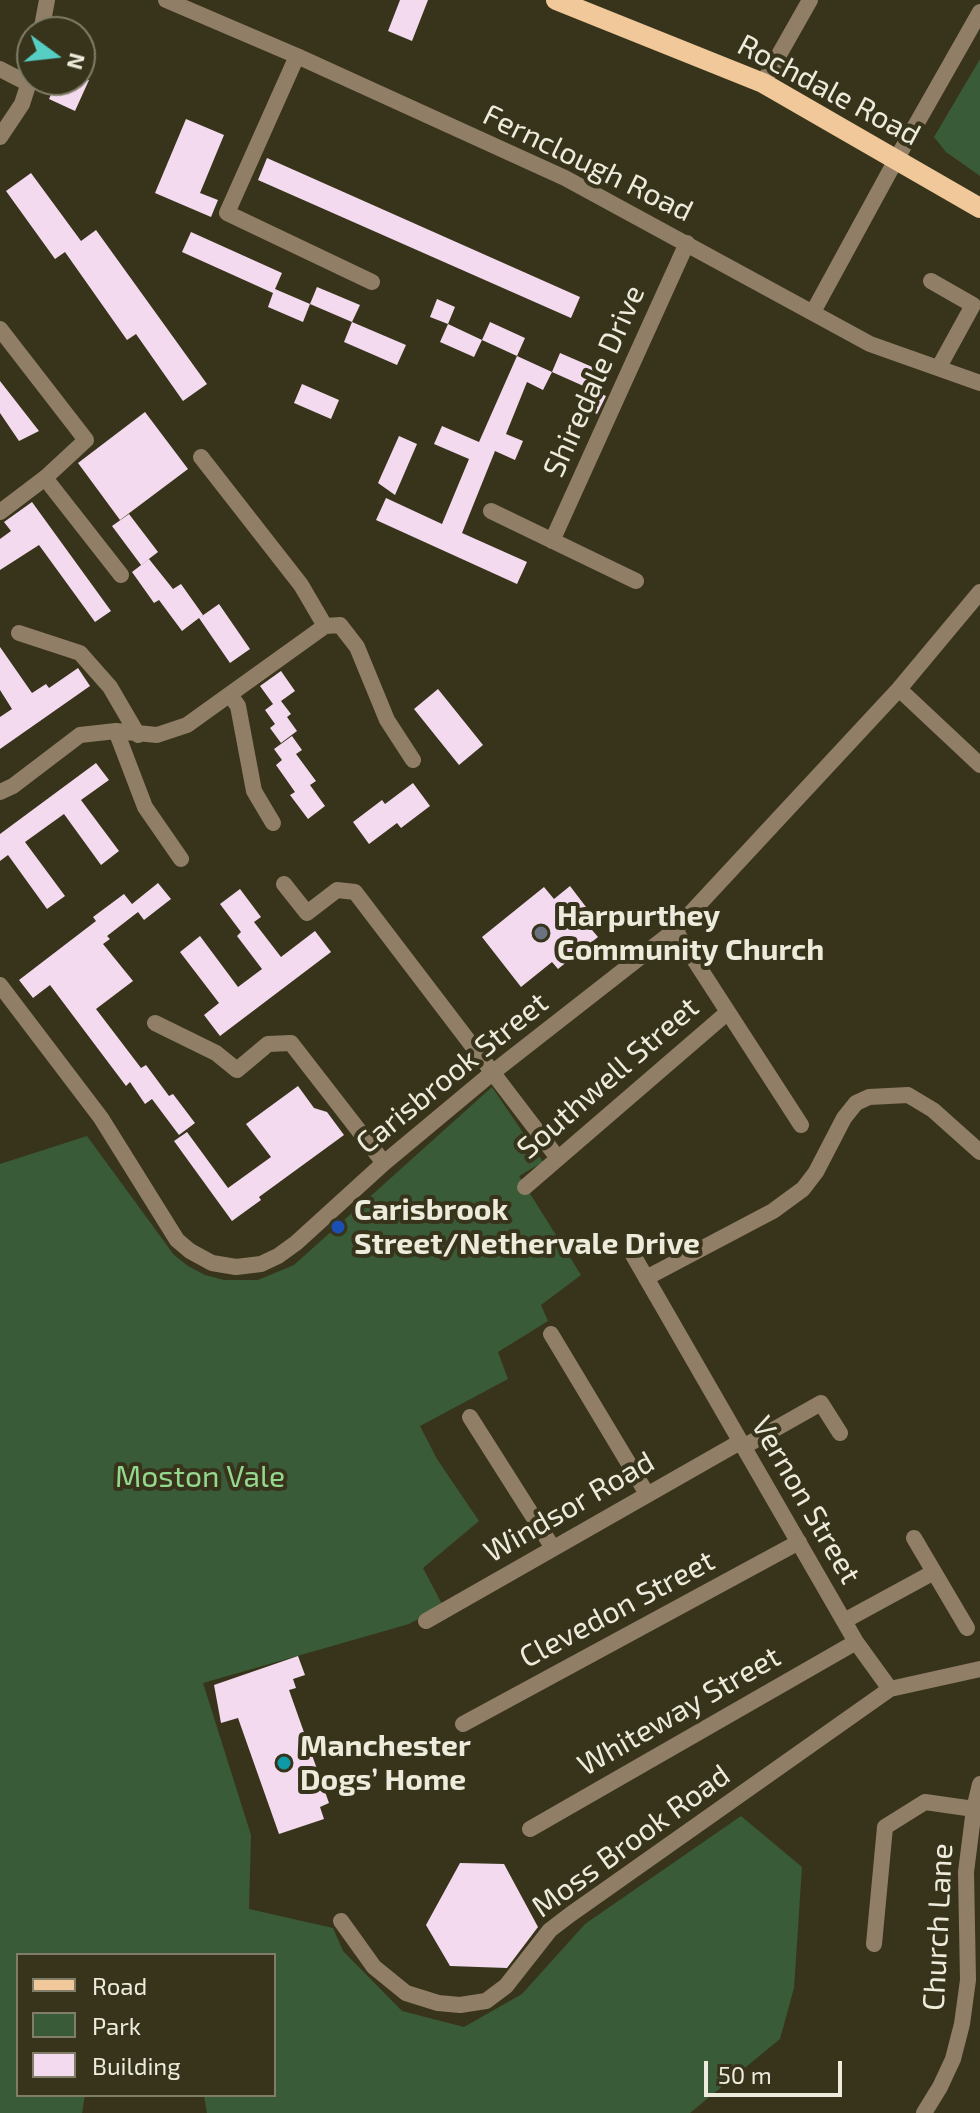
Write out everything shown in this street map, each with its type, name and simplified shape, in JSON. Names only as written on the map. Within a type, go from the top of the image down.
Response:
[{"type":"main road","name":"Rochdale Road","points":[[556,0],[763,83],[980,208]]},
{"type":"street","name":"Fernclough Road","points":[[166,0],[565,178],[870,344],[980,383]]},
{"type":"street","points":[[763,83],[810,0]]},
{"type":"street","points":[[813,312],[980,12]]},
{"type":"street","points":[[297,56],[227,213],[372,282]]},
{"type":"street","points":[[0,137],[24,96]]},
{"type":"street","name":"Shiredale Drive","points":[[552,541],[687,243]]},
{"type":"street","points":[[931,281],[973,305],[939,367]]},
{"type":"street","points":[[0,329],[86,440],[45,478],[0,512]]},
{"type":"street","points":[[201,457],[333,626],[357,647],[387,720],[413,760]]},
{"type":"street","points":[[45,478],[121,575]]},
{"type":"street","points":[[491,511],[636,581]]},
{"type":"street","name":"Carisbrook Street","points":[[0,985],[101,1118],[177,1240],[201,1258],[225,1266],[248,1267],[278,1256],[492,1073],[675,930],[899,689],[980,592]]},
{"type":"street","points":[[0,792],[13,786],[71,740],[91,732],[157,735],[187,725],[333,626]]},
{"type":"street","points":[[30,632],[85,657],[110,687],[138,735]]},
{"type":"street","points":[[899,689],[980,765]]},
{"type":"street","points":[[230,695],[238,706],[254,791],[273,823]]},
{"type":"street","points":[[116,731],[145,807],[181,859]]},
{"type":"street","points":[[284,884],[307,913],[337,890],[355,892],[557,1157]]},
{"type":"street","points":[[675,930],[801,1125]]},
{"type":"street","name":"Southwell Street","points":[[525,1187],[728,1012]]},
{"type":"street","points":[[155,1023],[216,1053],[237,1070],[268,1044],[291,1043],[384,1163]]},
{"type":"street","points":[[646,1278],[773,1211],[803,1189],[816,1172],[844,1118],[856,1103],[869,1097],[908,1095],[933,1110],[980,1152]]},
{"type":"street","name":"Vernon Street","points":[[633,1255],[856,1642],[890,1689]]},
{"type":"street","points":[[551,1334],[647,1494]]},
{"type":"street","name":"Windsor Road","points":[[426,1621],[647,1494],[821,1403],[840,1433]]},
{"type":"street","points":[[470,1417],[553,1548]]},
{"type":"street","points":[[914,1538],[967,1628]]},
{"type":"street","name":"Clevedon Street","points":[[463,1724],[799,1542]]},
{"type":"street","points":[[844,1621],[934,1572]]},
{"type":"street","name":"Whiteway Street","points":[[530,1829],[856,1642]]},
{"type":"street","points":[[890,1689],[980,1669]]},
{"type":"street","name":"Moss Brook Road","points":[[341,1921],[374,1967],[406,1993],[438,2003],[460,2005],[486,2001],[506,1986],[550,1930],[890,1689]]},
{"type":"street","name":"Church Lane","points":[[924,2113],[953,2059],[962,2024],[974,1935],[966,1872],[980,1784]]},
{"type":"street","points":[[874,1944],[885,1827],[925,1802],[974,1809]]},
{"type":"green space","points":[[980,59],[980,176],[946,152],[934,137]]},
{"type":"green space","name":"Moston Vale","points":[[492,1087],[543,1162],[519,1176],[581,1275],[541,1305],[548,1321],[498,1352],[508,1379],[420,1426],[437,1459],[479,1521],[423,1568],[443,1606],[409,1624],[203,1683],[251,1835],[249,1909],[333,1928],[343,1951],[402,2011],[464,2027],[522,1994],[585,1924],[741,1816],[802,1867],[794,1988],[780,2039],[690,2113],[207,2113],[204,2097],[276,2097],[276,1953],[16,1953],[16,2097],[85,2097],[82,2113],[0,2113],[0,1164],[87,1136],[174,1255],[188,1266],[224,1280],[258,1280],[294,1265]]},
{"type":"building","points":[[400,0],[428,0],[412,41],[388,31]]},
{"type":"building","points":[[50,96],[82,96],[75,111],[49,99]]},
{"type":"building","points":[[186,119],[224,135],[200,193],[218,200],[211,217],[155,193]]},
{"type":"building","points":[[267,158],[580,297],[571,318],[258,180]]},
{"type":"building","points":[[31,173],[81,241],[96,230],[207,384],[183,401],[136,334],[127,340],[65,252],[55,259],[6,191]]},
{"type":"building","points":[[191,232],[282,273],[275,289],[310,304],[303,322],[268,307],[273,293],[182,252]]},
{"type":"building","points":[[317,287],[360,305],[352,322],[310,304]]},
{"type":"building","points":[[437,299],[455,307],[448,324],[430,317]]},
{"type":"building","points":[[352,322],[406,345],[397,365],[344,342]]},
{"type":"building","points":[[490,322],[525,338],[517,356],[482,340]]},
{"type":"building","points":[[448,324],[482,340],[474,357],[440,342]]},
{"type":"building","points":[[560,353],[597,369],[588,388],[552,372]]},
{"type":"building","points":[[517,356],[552,372],[543,390],[527,382],[506,434],[523,441],[515,460],[495,451],[462,533],[527,562],[517,584],[376,520],[386,498],[442,524],[469,459],[434,444],[442,426],[479,442]]},
{"type":"building","points":[[0,381],[39,431],[19,441],[0,413]]},
{"type":"building","points":[[302,384],[339,400],[331,419],[294,403]]},
{"type":"building","points":[[588,388],[606,396],[597,414],[580,406]]},
{"type":"building","points":[[145,412],[188,469],[120,520],[78,463]]},
{"type":"building","points":[[399,436],[417,444],[395,495],[378,483]]},
{"type":"building","points":[[32,502],[111,611],[95,622],[39,545],[0,570],[0,539],[11,531],[4,522]]},
{"type":"building","points":[[129,514],[158,552],[141,565],[112,526]]},
{"type":"building","points":[[149,559],[173,589],[181,584],[203,615],[182,631],[159,600],[154,603],[132,572]]},
{"type":"building","points":[[219,604],[250,649],[230,663],[199,618]]},
{"type":"building","points":[[0,647],[32,693],[46,684],[49,688],[78,668],[90,686],[0,749],[0,717],[12,709],[0,690]]},
{"type":"building","points":[[281,671],[295,691],[281,701],[291,714],[287,717],[297,731],[281,743],[270,728],[275,724],[265,710],[273,704],[260,686]]},
{"type":"building","points":[[438,689],[483,745],[459,765],[414,709]]},
{"type":"building","points":[[292,736],[302,750],[296,754],[316,781],[310,785],[325,806],[308,819],[290,795],[295,792],[276,765],[282,760],[274,749]]},
{"type":"building","points":[[96,763],[109,780],[81,800],[119,851],[101,865],[64,814],[25,842],[65,896],[47,909],[8,855],[0,861],[0,834]]},
{"type":"building","points":[[413,783],[430,806],[401,828],[397,823],[369,844],[353,822],[382,800],[385,804]]},
{"type":"building","points":[[158,883],[171,899],[144,920],[138,912],[107,936],[110,939],[103,944],[133,981],[96,1009],[141,1068],[146,1065],[169,1096],[173,1094],[195,1123],[179,1135],[152,1099],[145,1104],[130,1082],[126,1086],[50,985],[33,998],[19,980],[96,921],[93,917],[124,894],[132,904]]},
{"type":"building","name":"Harpurthey Community Church","points":[[570,886],[599,924],[592,930],[598,937],[558,969],[552,962],[521,987],[482,937],[544,887],[554,899]]},
{"type":"building","points":[[240,889],[261,917],[254,922],[281,957],[315,931],[331,952],[220,1036],[204,1015],[219,1003],[180,952],[200,936],[238,987],[262,969],[237,936],[241,932],[220,904]]},
{"type":"building","points":[[298,1086],[314,1108],[327,1112],[344,1135],[259,1197],[261,1200],[232,1221],[174,1141],[187,1132],[228,1188],[271,1157],[246,1124]]},
{"type":"building","name":"Manchester Dogs’ Home","points":[[298,1656],[305,1675],[293,1679],[296,1688],[289,1690],[329,1803],[320,1807],[324,1819],[279,1834],[238,1718],[221,1723],[214,1685]]},
{"type":"building","points":[[460,1863],[504,1864],[538,1927],[507,1968],[450,1966],[426,1925]]},
{"type":"place","name":"Harpurthey Community Church","points":[[541,933]]},
{"type":"place","name":"Carisbrook Street/Nethervale Drive","points":[[338,1227]]},
{"type":"place","name":"Manchester Dogs’ Home","points":[[284,1763]]}]
